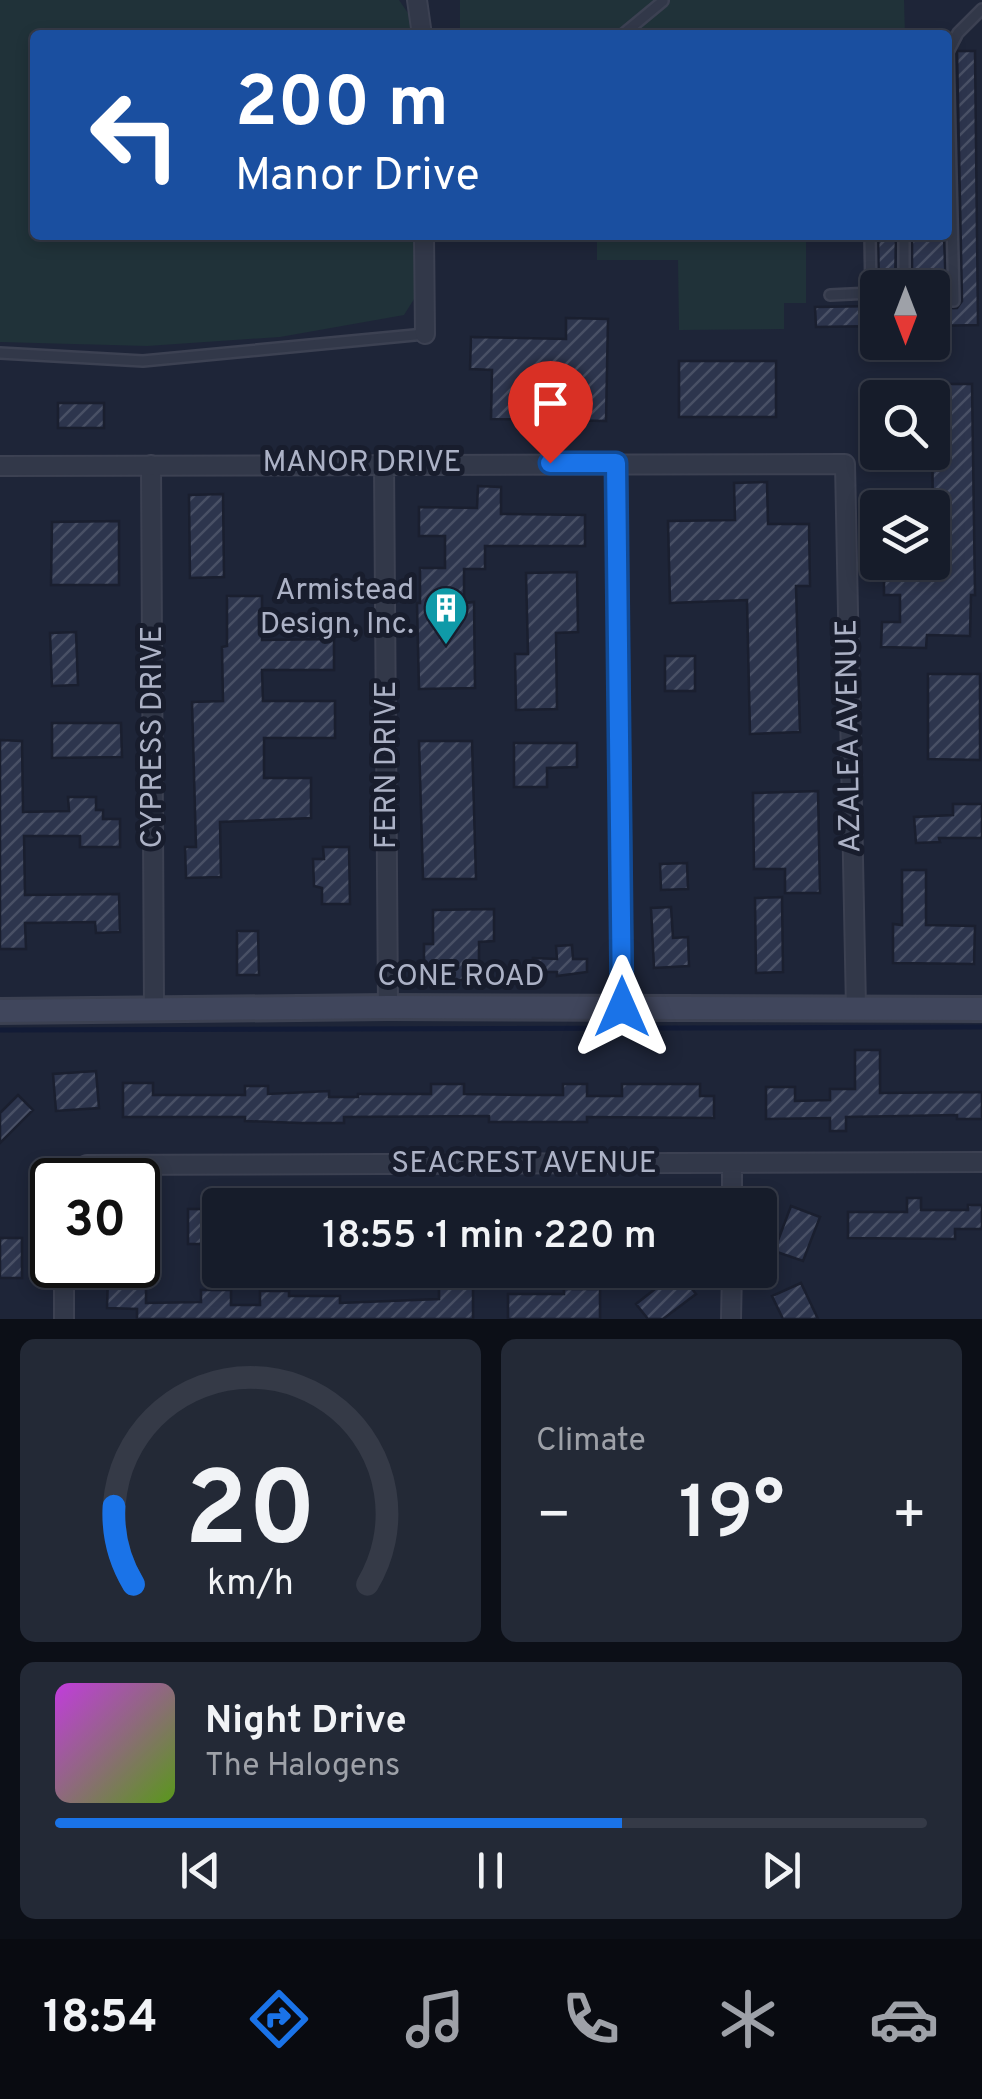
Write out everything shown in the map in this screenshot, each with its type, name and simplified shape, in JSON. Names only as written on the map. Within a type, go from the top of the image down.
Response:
[{"type":"street","points":[[417,0],[421,30]]},
{"type":"street","points":[[424,240],[425,334]]},
{"type":"street","name":"FERN DRIVE","points":[[384,463],[388,1007]]},
{"type":"street","points":[[616,463],[622,1007]]},
{"type":"street","name":"MANOR DRIVE","points":[[0,466],[845,464]]},
{"type":"street","name":"AZALEA AVENUE","points":[[845,464],[856,1008]]},
{"type":"street","name":"CYPRESS DRIVE","points":[[152,465],[154,1010]]},
{"type":"street","name":"CONE ROAD","points":[[0,1010],[982,1009]]},
{"type":"street","name":"SEACREST AVENUE","points":[[160,1165],[982,1162]]},
{"type":"street","points":[[732,1164],[732,1188]]},
{"type":"street","points":[[64,1288],[64,1319]]},
{"type":"street","points":[[732,1288],[732,1319]]},
{"type":"lane","points":[[628,30],[663,1]]},
{"type":"lane","points":[[952,44],[982,8]]},
{"type":"lane","points":[[830,294],[871,293],[870,240]]},
{"type":"lane","points":[[904,240],[904,270]]},
{"type":"lane","points":[[950,301],[954,301],[952,240]]},
{"type":"lane","points":[[0,353],[142,361],[425,334]]},
{"type":"shaded area","points":[[0,0],[399,0],[410,16],[410,30],[30,30],[30,240],[415,240],[416,296],[404,315],[280,337],[147,346],[0,342]]},
{"type":"shaded area","points":[[460,0],[904,0],[905,30],[460,30]]},
{"type":"shaded area","points":[[597,240],[806,240],[806,303],[784,303],[784,329],[679,330],[678,260],[597,260]]},
{"type":"building","points":[[957,51],[975,51],[978,325],[950,326],[950,308],[957,308],[962,301]]},
{"type":"building","points":[[878,240],[896,240],[895,270],[879,270]]},
{"type":"building","points":[[912,240],[944,240],[945,270],[912,270]]},
{"type":"building","points":[[860,306],[860,326],[816,327],[815,307]]},
{"type":"building","points":[[566,318],[608,319],[606,421],[491,419],[492,370],[470,369],[471,337],[566,339]]},
{"type":"building","points":[[679,361],[776,361],[776,417],[679,417]]},
{"type":"building","points":[[950,384],[972,384],[975,595],[971,595],[970,636],[927,635],[926,648],[881,647],[882,622],[900,622],[900,595],[884,595],[884,580],[950,580],[950,490],[933,490],[933,470],[950,470]]},
{"type":"building","points":[[58,403],[104,403],[104,428],[58,428]]},
{"type":"building","points":[[767,482],[768,524],[809,524],[810,586],[796,586],[800,732],[750,734],[747,600],[670,603],[668,521],[735,520],[734,483]]},
{"type":"building","points":[[478,486],[501,487],[501,514],[585,515],[585,546],[485,546],[485,569],[464,569],[464,603],[474,602],[475,688],[419,689],[420,568],[445,568],[445,536],[419,536],[419,507],[477,508]]},
{"type":"building","points":[[223,494],[224,577],[190,578],[189,495]]},
{"type":"building","points":[[119,521],[119,585],[51,585],[52,522]]},
{"type":"building","points":[[577,572],[578,632],[556,633],[557,709],[516,710],[515,654],[528,654],[526,573]]},
{"type":"building","points":[[227,596],[262,596],[262,640],[334,639],[334,670],[262,670],[263,701],[335,701],[335,738],[264,738],[264,778],[311,778],[311,818],[220,822],[221,877],[186,878],[185,847],[196,847],[192,702],[223,701],[222,647],[227,646]]},
{"type":"building","points":[[76,632],[78,685],[52,686],[50,633]]},
{"type":"building","points":[[665,656],[695,656],[695,691],[665,691]]},
{"type":"building","points":[[928,674],[980,674],[980,760],[928,759]]},
{"type":"building","points":[[52,723],[121,723],[122,757],[52,758]]},
{"type":"building","points":[[0,740],[22,741],[23,812],[69,811],[68,797],[96,797],[96,810],[103,810],[103,819],[120,819],[120,847],[80,847],[80,836],[24,836],[25,895],[119,894],[120,932],[96,933],[95,922],[25,923],[26,949],[0,949]]},
{"type":"building","points":[[419,741],[472,741],[476,879],[423,879]]},
{"type":"building","points":[[514,743],[577,743],[577,767],[547,768],[547,787],[514,787]]},
{"type":"building","points":[[818,791],[820,893],[785,893],[785,869],[754,869],[753,793]]},
{"type":"building","points":[[953,804],[982,804],[982,838],[939,838],[940,842],[916,843],[914,817],[953,815]]},
{"type":"building","points":[[323,847],[349,847],[350,904],[322,904],[322,888],[314,886],[313,859],[324,859]]},
{"type":"building","points":[[687,863],[688,889],[661,890],[660,864]]},
{"type":"building","points":[[902,870],[926,870],[926,925],[975,926],[974,964],[893,963],[893,924],[902,925]]},
{"type":"building","points":[[782,897],[783,972],[756,973],[755,898]]},
{"type":"building","points":[[671,907],[673,938],[688,937],[689,966],[654,968],[651,908]]},
{"type":"building","points":[[494,909],[494,941],[479,942],[479,970],[463,970],[463,980],[424,980],[424,944],[433,944],[433,910]]},
{"type":"building","points":[[237,931],[258,931],[259,975],[237,975]]},
{"type":"building","points":[[572,945],[573,959],[587,959],[587,972],[557,976],[557,972],[533,972],[533,958],[557,959],[556,946]]},
{"type":"building","points":[[855,1050],[880,1050],[880,1093],[982,1092],[982,1119],[957,1119],[957,1115],[846,1117],[846,1131],[830,1131],[830,1118],[766,1119],[766,1087],[795,1087],[795,1101],[830,1100],[830,1089],[855,1089]]},
{"type":"building","points":[[96,1071],[99,1108],[56,1111],[53,1074]]},
{"type":"building","points":[[123,1083],[153,1083],[153,1095],[245,1095],[245,1086],[268,1086],[268,1094],[329,1091],[329,1097],[431,1094],[431,1084],[464,1084],[464,1094],[563,1095],[563,1084],[587,1084],[587,1096],[622,1096],[622,1084],[700,1084],[700,1096],[714,1096],[714,1118],[587,1117],[587,1122],[489,1122],[489,1116],[344,1117],[344,1123],[301,1123],[245,1121],[245,1117],[123,1117]]},
{"type":"building","points":[[18,1095],[33,1110],[0,1143],[0,1113]]},
{"type":"building","points":[[907,1198],[921,1198],[921,1210],[968,1210],[968,1205],[982,1205],[982,1229],[955,1229],[955,1239],[848,1238],[848,1212],[907,1212]]},
{"type":"building","points":[[791,1206],[820,1217],[803,1261],[777,1252]]},
{"type":"building","points":[[188,1209],[202,1209],[202,1244],[188,1244]]},
{"type":"building","points":[[0,1238],[22,1238],[22,1278],[0,1278]]},
{"type":"building","points":[[801,1283],[818,1319],[783,1319],[772,1296]]},
{"type":"building","points":[[108,1288],[146,1288],[146,1303],[201,1302],[201,1290],[231,1290],[231,1305],[260,1305],[260,1291],[289,1291],[289,1296],[340,1296],[340,1303],[439,1299],[439,1288],[473,1288],[473,1319],[137,1319],[137,1309],[107,1308]]},
{"type":"building","points":[[656,1288],[691,1288],[696,1294],[663,1319],[648,1319],[636,1304]]},
{"type":"building","points":[[564,1289],[600,1289],[600,1319],[508,1319],[508,1294],[564,1294]]},
{"type":"waterway","points":[[0,1030],[982,1027]]},
{"type":"place","name":"Armistead Design, Inc.","points":[[446,646]]},
{"type":"route","points":[[550,463],[616,463],[622,1007]]}]
